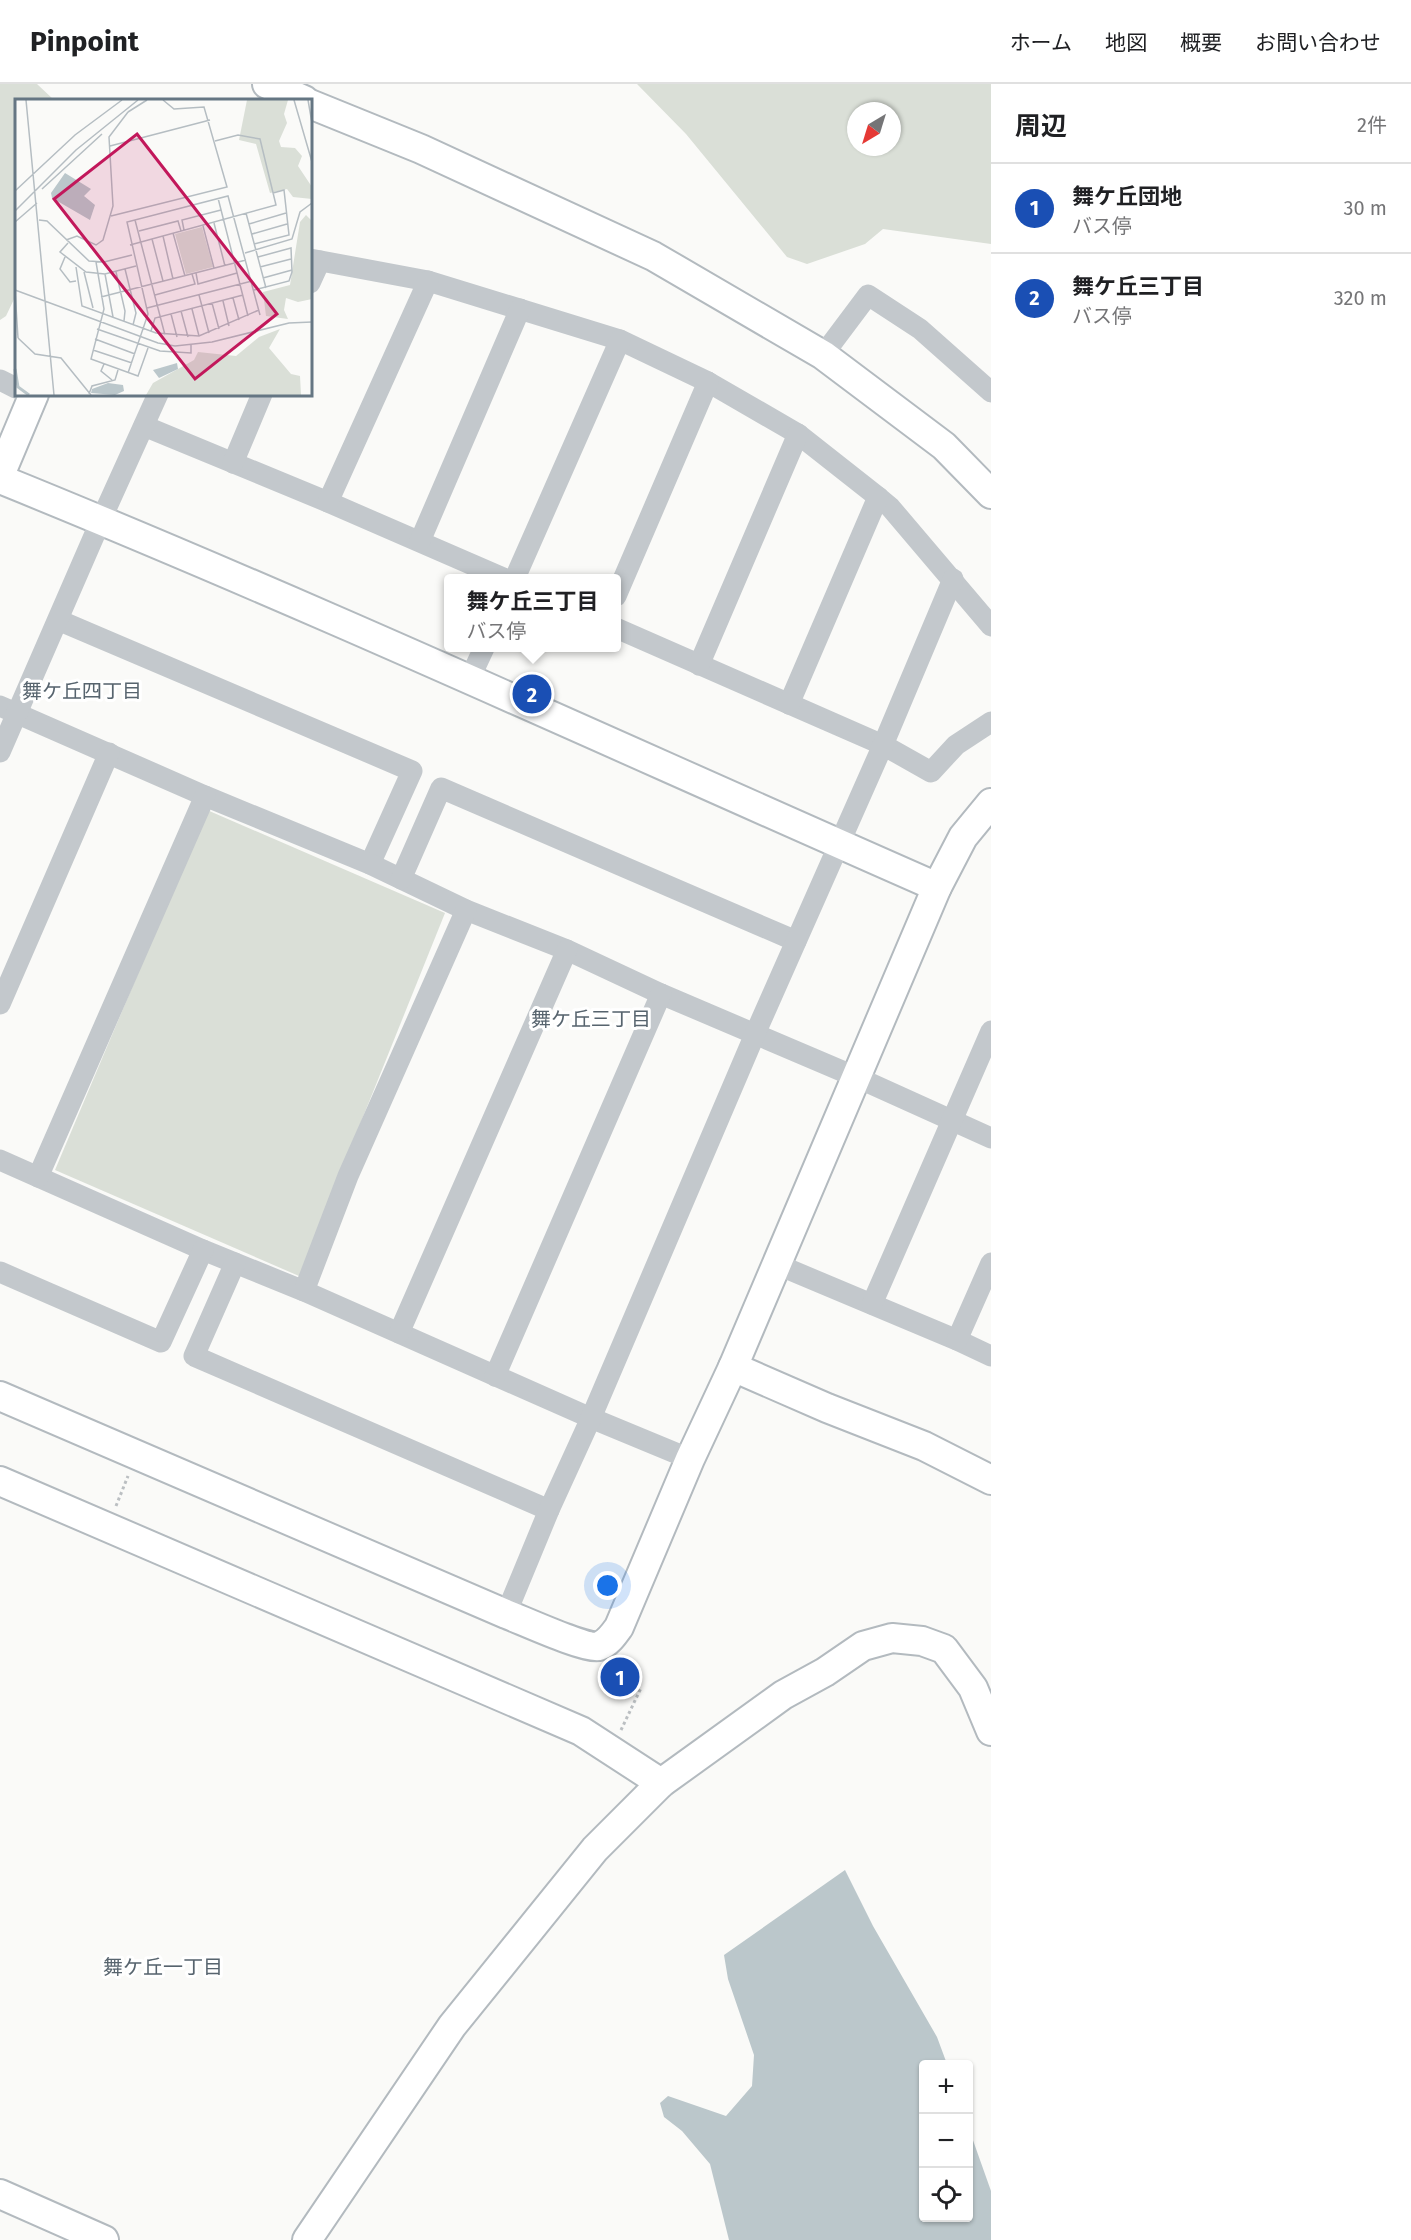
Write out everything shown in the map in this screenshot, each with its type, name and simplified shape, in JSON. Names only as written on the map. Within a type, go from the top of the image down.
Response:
[{"type":"street","points":[[267,84],[301,99]]},
{"type":"street","points":[[312,105],[421,149],[653,256],[823,355],[944,446],[991,494]]},
{"type":"street","points":[[315,260],[428,281],[620,340],[708,382],[798,434],[890,507],[991,626]]},
{"type":"street","points":[[328,502],[428,281]]},
{"type":"street","points":[[823,355],[868,295],[920,329],[991,392]]},
{"type":"street","points":[[420,541],[520,309]]},
{"type":"street","points":[[517,574],[620,340]]},
{"type":"street","points":[[0,380],[15,387]]},
{"type":"street","points":[[621,584],[708,382]]},
{"type":"street","points":[[27,396],[0,477],[470,678],[937,887]]},
{"type":"street","points":[[0,752],[9,709],[58,620],[157,396]]},
{"type":"street","points":[[233,463],[261,396]]},
{"type":"street","points":[[144,426],[420,541],[492,574]]},
{"type":"street","points":[[699,665],[798,434]]},
{"type":"street","points":[[789,704],[878,497]]},
{"type":"street","points":[[506,1614],[549,1509],[591,1418],[755,1034],[883,745],[952,579]]},
{"type":"street","points":[[58,620],[412,771],[370,864]]},
{"type":"street","points":[[621,629],[883,745],[931,772],[956,745],[991,722]]},
{"type":"street","points":[[470,678],[482,652]]},
{"type":"street","points":[[9,709],[206,796],[370,864],[466,910],[567,950],[661,994],[856,1077],[991,1138]]},
{"type":"street","points":[[0,1004],[109,753]]},
{"type":"street","points":[[401,879],[441,788],[796,941]]},
{"type":"street","points":[[38,1177],[206,796]]},
{"type":"street","points":[[0,1396],[506,1614],[583,1645],[598,1647],[611,1639],[619,1627],[690,1459],[733,1367],[937,887],[963,837],[991,804]]},
{"type":"street","points":[[304,1291],[348,1176],[466,910]]},
{"type":"street","points":[[399,1333],[567,950]]},
{"type":"street","points":[[495,1376],[661,994]]},
{"type":"street","points":[[872,1304],[991,1031]]},
{"type":"street","points":[[0,1160],[203,1250],[304,1291],[591,1418],[690,1459]]},
{"type":"street","points":[[0,1272],[161,1342],[203,1250]]},
{"type":"street","points":[[235,1263],[194,1356],[549,1509]]},
{"type":"street","points":[[957,1340],[991,1263]]},
{"type":"street","points":[[776,1264],[991,1356]]},
{"type":"street","points":[[733,1367],[827,1408],[924,1446],[991,1480]]},
{"type":"street","points":[[0,1481],[581,1731],[662,1783]]},
{"type":"street","points":[[307,2240],[452,2026],[595,1850],[662,1783],[783,1695],[825,1672],[863,1646],[892,1638],[922,1641],[944,1649],[973,1688],[991,1731]]},
{"type":"street","points":[[0,2194],[104,2240]]},
{"type":"path","points":[[107,1527],[137,1456]]},
{"type":"path","points":[[611,1750],[642,1688]]},
{"type":"shaded area","points":[[0,84],[37,84],[53,99],[15,99],[15,297],[6,316],[0,320]]},
{"type":"shaded area","points":[[637,84],[991,84],[991,244],[883,229],[865,244],[807,264],[787,257],[686,134]]},
{"type":"shaded area","points":[[207,810],[445,913],[299,1276],[55,1170]]},
{"type":"shaded area","points":[[845,1870],[873,1926],[937,2037],[946,2060],[919,2060],[919,2222],[973,2222],[973,2140],[991,2191],[991,2240],[729,2240],[710,2164],[682,2131],[664,2117],[660,2103],[668,2096],[726,2116],[752,2086],[754,2055],[728,1979],[724,1955]]},
{"type":"place","name":"舞ケ丘三丁目","points":[[532,694]]},
{"type":"place","name":"舞ケ丘団地","points":[[620,1677]]},
{"type":"district","name":"舞ケ丘四丁目","points":[[82,691]]},
{"type":"district","name":"舞ケ丘三丁目","points":[[591,1019]]},
{"type":"district","name":"舞ケ丘一丁目","points":[[163,1967]]}]
